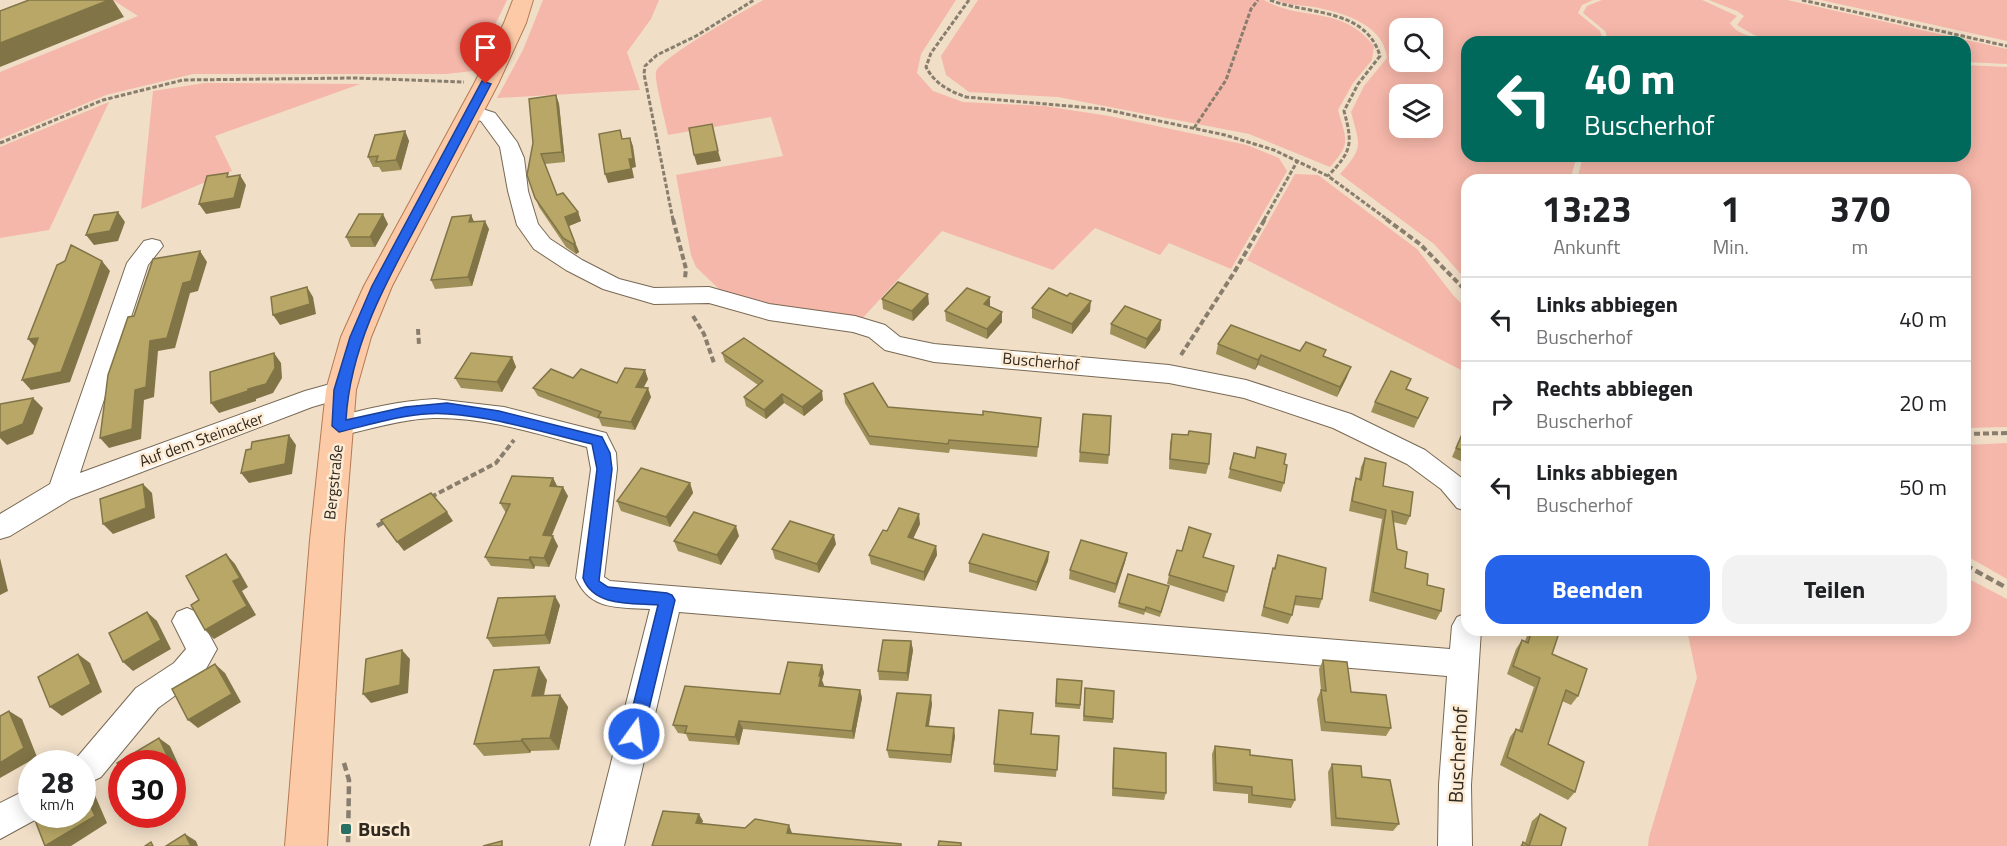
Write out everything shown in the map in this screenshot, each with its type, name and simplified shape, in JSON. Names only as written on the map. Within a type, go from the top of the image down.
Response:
[{"type":"main road","name":"Bergstraße","points":[[306,846],[336,538],[341,390],[356,337],[378,286],[486,84],[515,23],[523,0]]},
{"type":"street","points":[[470,111],[488,117],[510,146],[514,158],[518,191],[528,225],[542,244],[574,265],[611,284],[654,296],[674,295]]},
{"type":"street","points":[[62,491],[138,263],[152,246]]},
{"type":"street","name":"Buscherhof","points":[[674,295],[709,295],[769,312],[855,324],[877,331],[893,345],[934,352],[1169,374],[1246,389],[1342,421],[1416,457],[1450,482],[1461,494]]},
{"type":"street","name":"Auf dem Steinacker","points":[[0,528],[62,491],[305,400],[341,390]]},
{"type":"street","points":[[339,426],[405,412],[447,408],[527,423],[597,440],[603,453],[604,469],[591,578],[593,585],[605,593],[667,600],[1463,664]]},
{"type":"street","points":[[607,846],[667,600]]},
{"type":"street","points":[[96,759],[148,697],[180,677],[199,656],[202,649],[187,621]]},
{"type":"street","name":"Buscherhof","points":[[1455,846],[1455,785],[1466,636]]},
{"type":"street","points":[[0,822],[18,811]]},
{"type":"path","points":[[714,363],[697,319],[678,304],[674,295],[685,280],[686,269],[676,233],[644,74],[645,66],[657,55],[696,36],[754,0]]},
{"type":"path","points":[[969,0],[931,53],[926,67],[931,79],[944,89],[966,97],[1103,109],[1250,142],[1298,160],[1328,176],[1420,244],[1461,286]]},
{"type":"path","points":[[1194,128],[1226,80],[1251,9],[1258,0]]},
{"type":"path","points":[[1270,0],[1277,4],[1318,11],[1345,19],[1367,30],[1379,45],[1380,56],[1358,84],[1344,111],[1352,140],[1349,153],[1328,176]]},
{"type":"path","points":[[1802,0],[1962,36]]},
{"type":"path","points":[[1971,38],[2007,46]]},
{"type":"path","points":[[0,143],[103,100],[183,80],[355,78],[486,84]]},
{"type":"path","points":[[1169,374],[1235,271],[1298,160]]},
{"type":"path","points":[[418,329],[419,345]]},
{"type":"path","points":[[426,500],[496,463],[527,423]]},
{"type":"path","points":[[1971,434],[2007,433]]},
{"type":"path","points":[[377,526],[397,515]]},
{"type":"path","points":[[1971,568],[2007,588]]},
{"type":"path","points":[[341,754],[349,780],[348,846]]},
{"type":"shaded area","points":[[113,0],[507,0],[473,71],[446,74],[193,74],[106,95],[0,139],[0,72],[138,16]]},
{"type":"shaded area","points":[[543,0],[659,0],[651,19],[627,52],[640,90],[497,98],[523,50]]},
{"type":"shaded area","points":[[763,0],[956,0],[921,54],[917,73],[933,91],[963,102],[1044,106],[1109,116],[1247,145],[1279,158],[1287,171],[1231,269],[1169,243],[1160,255],[1095,228],[1053,270],[942,231],[861,320],[773,308],[720,290],[696,267],[691,255],[676,175],[783,156],[771,117],[668,135],[656,77],[656,72],[661,65],[672,56]]},
{"type":"shaded area","points":[[978,0],[1264,0],[1278,7],[1348,24],[1374,46],[1372,60],[1353,83],[1338,110],[1345,140],[1342,152],[1330,167],[1249,134],[1058,97],[969,92],[946,75],[941,56]]},
{"type":"shaded area","points":[[1277,0],[1593,0],[1582,5],[1578,13],[1600,31],[1602,36],[1461,36],[1461,162],[1575,162],[1572,174],[1461,174],[1461,274],[1434,244],[1340,174],[1353,158],[1358,146],[1351,112],[1364,86],[1387,58],[1384,47],[1372,30],[1352,18],[1319,8]]},
{"type":"shaded area","points":[[1602,0],[1702,0],[1737,16],[1730,23],[1739,32],[1751,36],[1607,36],[1605,31],[1583,13],[1587,6]]},
{"type":"shaded area","points":[[1709,0],[1787,0],[1949,36],[1758,36],[1737,25],[1744,16]]},
{"type":"shaded area","points":[[1821,0],[2007,0],[2007,41]]},
{"type":"shaded area","points":[[1971,41],[2007,49],[2007,64],[1971,62]]},
{"type":"shaded area","points":[[1971,65],[2007,67],[2007,427],[1971,428],[1971,174],[1578,174],[1582,162],[1971,162]]},
{"type":"shaded area","points":[[205,83],[360,84],[215,136],[232,171],[141,209],[153,91]]},
{"type":"shaded area","points":[[109,102],[49,230],[0,238],[0,147]]},
{"type":"shaded area","points":[[1295,174],[1318,175],[1417,249],[1461,303],[1461,370],[1247,260]]},
{"type":"shaded area","points":[[2007,443],[2007,579],[1971,558],[1971,445]]},
{"type":"shaded area","points":[[1971,580],[2007,599],[2007,846],[1648,846],[1697,678],[1688,636],[1971,636]]},
{"type":"building","points":[[29,0],[109,0],[0,43],[0,11]]},
{"type":"building","points":[[556,95],[562,152],[541,154],[557,195],[563,193],[578,212],[565,217],[575,243],[573,244],[563,238],[535,198],[527,175],[533,143],[529,99]]},
{"type":"building","points":[[712,124],[718,151],[694,155],[689,128]]},
{"type":"building","points":[[620,130],[622,139],[630,138],[633,159],[629,159],[631,169],[605,174],[599,134]]},
{"type":"building","points":[[405,131],[396,160],[376,162],[378,156],[368,157],[375,135]]},
{"type":"building","points":[[228,173],[227,177],[240,175],[234,198],[199,204],[207,176]]},
{"type":"building","points":[[118,212],[110,231],[86,235],[94,215]]},
{"type":"building","points":[[359,214],[383,214],[370,237],[346,237]]},
{"type":"building","points":[[471,215],[469,222],[485,221],[468,277],[431,280],[452,217]]},
{"type":"building","points":[[71,245],[102,261],[83,314],[61,372],[22,380],[38,338],[28,339],[57,265],[65,261]]},
{"type":"building","points":[[200,251],[191,281],[183,283],[167,338],[150,341],[146,387],[135,390],[132,429],[100,438],[108,375],[128,317],[134,316],[153,259]]},
{"type":"building","points":[[898,282],[928,294],[912,311],[882,299]]},
{"type":"building","points":[[307,287],[310,304],[273,315],[271,297]]},
{"type":"building","points":[[967,288],[990,297],[984,304],[1002,312],[987,329],[945,311]]},
{"type":"building","points":[[1049,288],[1067,296],[1070,293],[1091,301],[1072,324],[1032,308]]},
{"type":"building","points":[[1125,306],[1161,320],[1147,339],[1111,324]]},
{"type":"building","points":[[1231,325],[1300,351],[1306,342],[1326,350],[1323,356],[1351,367],[1340,387],[1261,355],[1258,360],[1218,344]]},
{"type":"building","points":[[744,338],[822,391],[802,407],[782,394],[764,410],[744,397],[763,381],[722,353]]},
{"type":"building","points":[[274,353],[275,368],[266,384],[211,403],[210,372]]},
{"type":"building","points":[[471,353],[512,357],[497,382],[455,378]]},
{"type":"building","points":[[625,368],[645,370],[636,387],[648,388],[631,422],[598,417],[601,412],[533,388],[551,369],[573,378],[581,369],[617,383]]},
{"type":"building","points":[[1391,371],[1411,379],[1406,389],[1428,398],[1418,418],[1375,402]]},
{"type":"building","points":[[873,383],[888,407],[983,415],[983,411],[1041,418],[1038,447],[949,440],[948,444],[869,436],[844,394]]},
{"type":"building","points":[[33,398],[23,424],[0,433],[0,404]]},
{"type":"building","points":[[1083,414],[1111,416],[1109,455],[1080,452]]},
{"type":"building","points":[[1189,431],[1211,434],[1209,464],[1170,459],[1172,434],[1188,435]]},
{"type":"building","points":[[289,435],[285,464],[241,473],[246,450],[251,449],[252,442]]},
{"type":"building","points":[[1461,437],[1461,450],[1456,448]]},
{"type":"building","points":[[1257,447],[1286,454],[1284,483],[1230,469],[1234,453],[1255,458]]},
{"type":"building","points":[[1365,458],[1386,463],[1383,486],[1413,492],[1410,516],[1392,511],[1397,549],[1407,552],[1405,568],[1428,574],[1427,585],[1444,589],[1441,611],[1373,592],[1386,510],[1352,501],[1356,478],[1361,480]]},
{"type":"building","points":[[641,468],[690,483],[666,517],[617,501]]},
{"type":"building","points":[[512,476],[553,478],[550,486],[563,487],[543,535],[553,536],[544,558],[530,557],[529,560],[485,557],[510,504],[500,503]]},
{"type":"building","points":[[143,484],[146,508],[103,524],[100,499]]},
{"type":"building","points":[[431,493],[447,512],[397,542],[381,520]]},
{"type":"building","points":[[899,508],[919,514],[908,537],[936,546],[924,572],[869,555],[883,530],[887,531]]},
{"type":"building","points":[[694,512],[736,526],[717,555],[674,541]]},
{"type":"building","points":[[790,521],[834,535],[817,564],[772,549]]},
{"type":"building","points":[[1189,527],[1211,534],[1203,557],[1234,566],[1227,592],[1169,575],[1177,550],[1182,551]]},
{"type":"building","points":[[983,534],[1049,552],[1037,582],[969,563]]},
{"type":"building","points":[[1081,540],[1127,553],[1116,584],[1070,570]]},
{"type":"building","points":[[226,554],[240,578],[233,581],[247,606],[205,630],[191,605],[199,600],[186,576]]},
{"type":"building","points":[[1278,555],[1326,568],[1322,599],[1296,596],[1292,615],[1264,607]]},
{"type":"building","points":[[1128,574],[1169,586],[1161,612],[1119,603]]},
{"type":"building","points":[[555,596],[545,635],[487,638],[498,598]]},
{"type":"building","points":[[147,612],[161,640],[123,662],[109,633]]},
{"type":"building","points":[[1530,636],[1558,636],[1552,654],[1587,669],[1578,696],[1566,690],[1548,744],[1584,762],[1575,792],[1507,757],[1516,729],[1522,732],[1540,678],[1513,666],[1522,640],[1528,643]]},
{"type":"building","points":[[883,640],[911,641],[907,673],[878,671]]},
{"type":"building","points":[[402,650],[400,685],[363,694],[366,659]]},
{"type":"building","points":[[78,654],[91,684],[50,707],[38,677]]},
{"type":"building","points":[[1323,660],[1347,662],[1351,692],[1386,695],[1391,728],[1325,722],[1321,690],[1326,691]]},
{"type":"building","points":[[788,662],[822,665],[819,686],[860,690],[852,731],[739,721],[735,737],[685,733],[687,726],[673,725],[685,686],[780,694]]},
{"type":"building","points":[[215,664],[232,694],[188,720],[172,689]]},
{"type":"building","points":[[539,667],[532,696],[560,695],[550,738],[474,744],[494,670]]},
{"type":"building","points":[[1057,679],[1082,681],[1080,705],[1056,703]]},
{"type":"building","points":[[1085,688],[1114,691],[1113,719],[1084,716]]},
{"type":"building","points":[[897,693],[931,695],[926,726],[954,728],[951,755],[887,750]]},
{"type":"building","points":[[999,710],[1033,713],[1031,734],[1059,736],[1057,770],[994,764]]},
{"type":"building","points":[[9,711],[24,748],[0,763],[0,716]]},
{"type":"building","points":[[159,738],[165,750],[139,750]]},
{"type":"building","points":[[1215,746],[1250,750],[1250,755],[1292,760],[1295,800],[1252,795],[1252,787],[1216,783]]},
{"type":"building","points":[[1114,748],[1166,753],[1166,793],[1113,788]]},
{"type":"building","points":[[1332,764],[1361,766],[1362,777],[1390,780],[1399,824],[1336,818]]},
{"type":"building","points":[[663,811],[699,814],[696,823],[745,828],[755,819],[789,825],[787,833],[901,844],[901,846],[652,846]]},
{"type":"building","points":[[1540,814],[1566,828],[1561,846],[1529,846]]},
{"type":"building","points":[[38,828],[75,828],[45,846]]},
{"type":"building","points":[[185,834],[191,846],[166,846]]},
{"type":"building","points":[[502,841],[502,846],[483,846]]},
{"type":"building","points":[[939,841],[961,843],[961,846],[938,846]]},
{"type":"place","name":"Busch","points":[[346,829]]},
{"type":"route","points":[[486,84],[378,286],[356,337],[341,390],[339,426],[405,412],[447,408],[557,429],[597,440],[603,453],[604,469],[591,578],[593,585],[605,593],[667,600],[634,734]]}]
